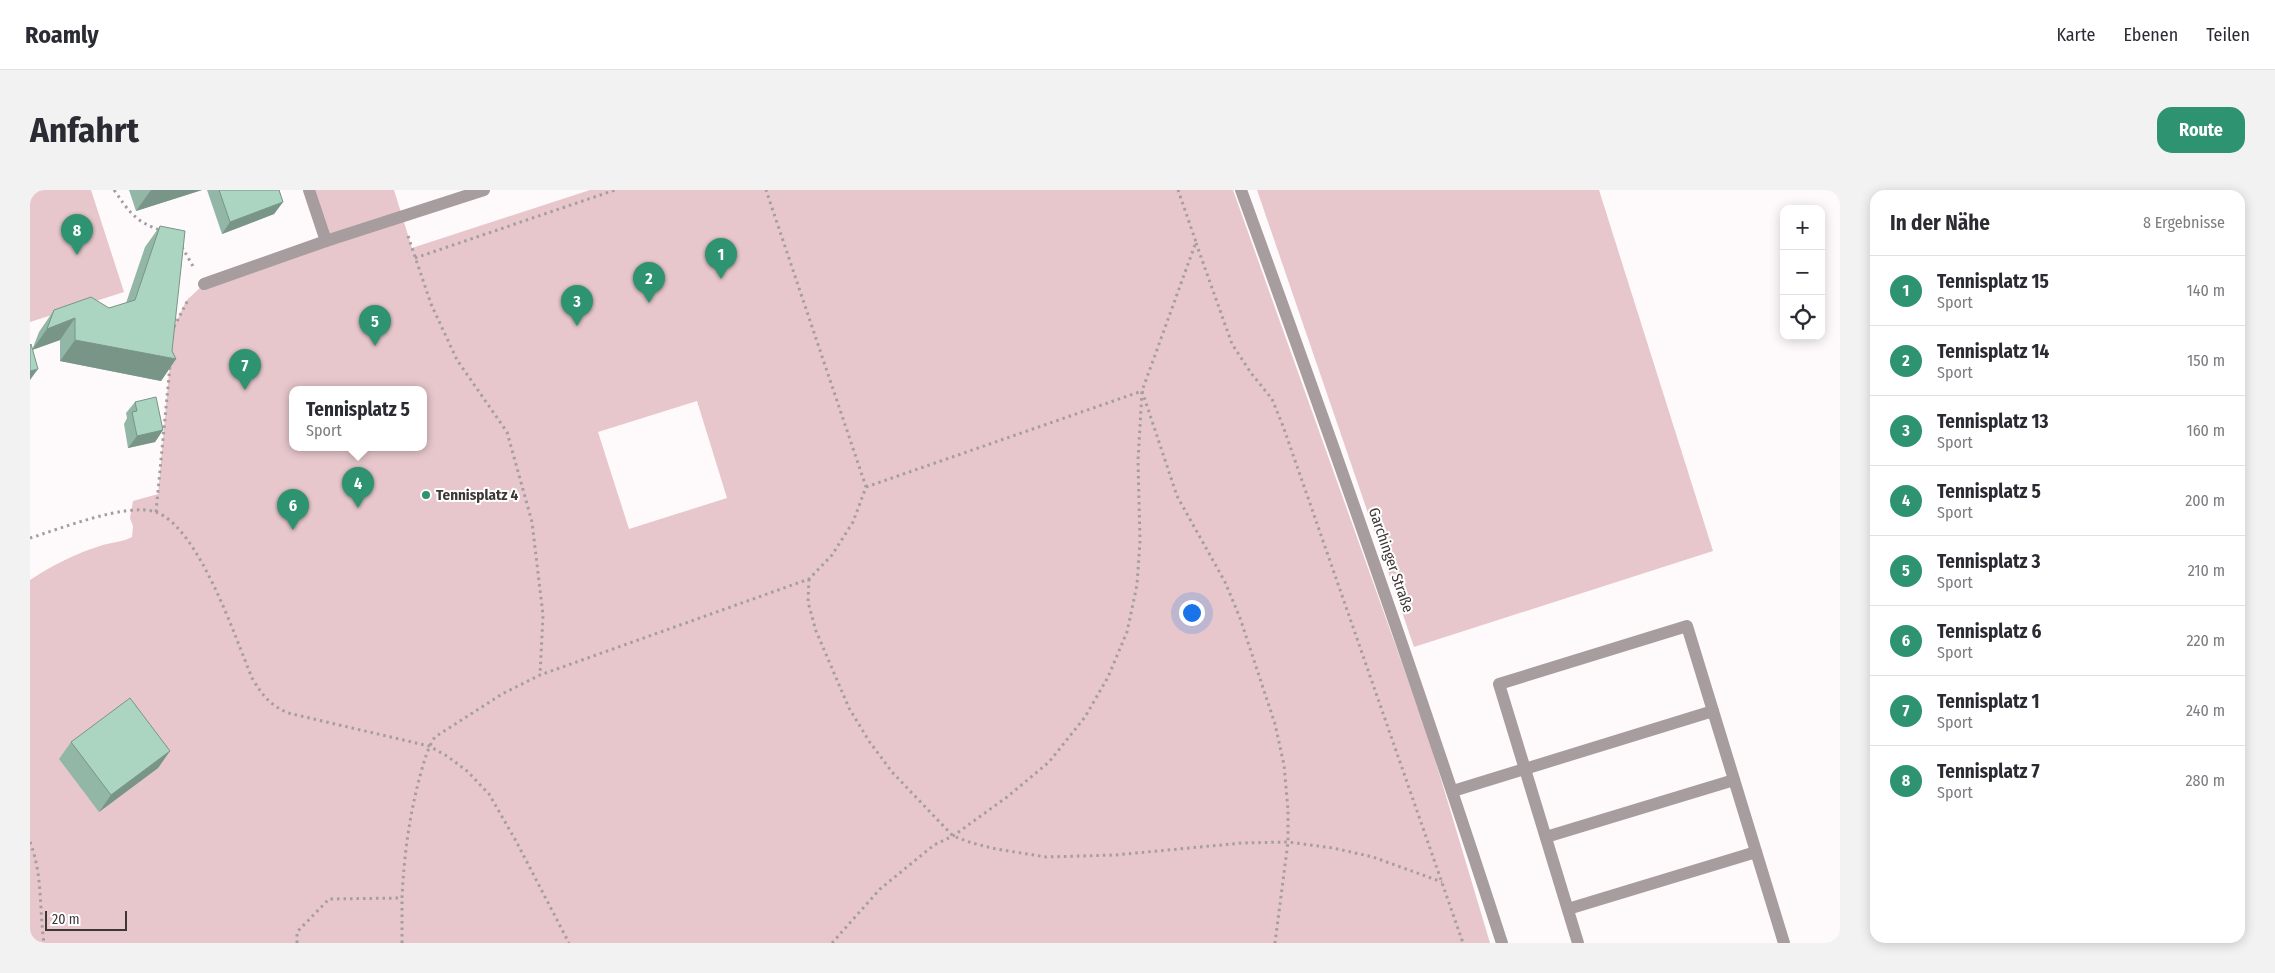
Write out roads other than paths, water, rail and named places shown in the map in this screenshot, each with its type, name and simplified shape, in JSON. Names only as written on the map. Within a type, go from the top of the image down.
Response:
[{"type":"street","points":[[309,190],[326,240]]},
{"type":"street","points":[[204,284],[326,240],[484,190]]},
{"type":"street","name":"Garchinger Straße","points":[[1241,190],[1337,453],[1453,791],[1502,943]]},
{"type":"street","points":[[1578,943],[1499,684],[1687,626],[1784,943]]},
{"type":"street","points":[[1453,791],[1713,712]]},
{"type":"street","points":[[1546,838],[1734,780]]},
{"type":"street","points":[[1568,909],[1756,852]]},
{"type":"place","name":"Tennisplatz 7","points":[[77,255]]},
{"type":"place","name":"Tennisplatz 15","points":[[721,279]]},
{"type":"place","name":"Tennisplatz 14","points":[[649,303]]},
{"type":"place","name":"Tennisplatz 13","points":[[577,326]]},
{"type":"place","name":"Tennisplatz 3","points":[[375,346]]},
{"type":"place","name":"Tennisplatz 1","points":[[245,390]]},
{"type":"place","name":"Tennisplatz 4","points":[[426,495]]},
{"type":"place","name":"Tennisplatz 5","points":[[358,508]]},
{"type":"place","name":"Tennisplatz 6","points":[[293,530]]}]
